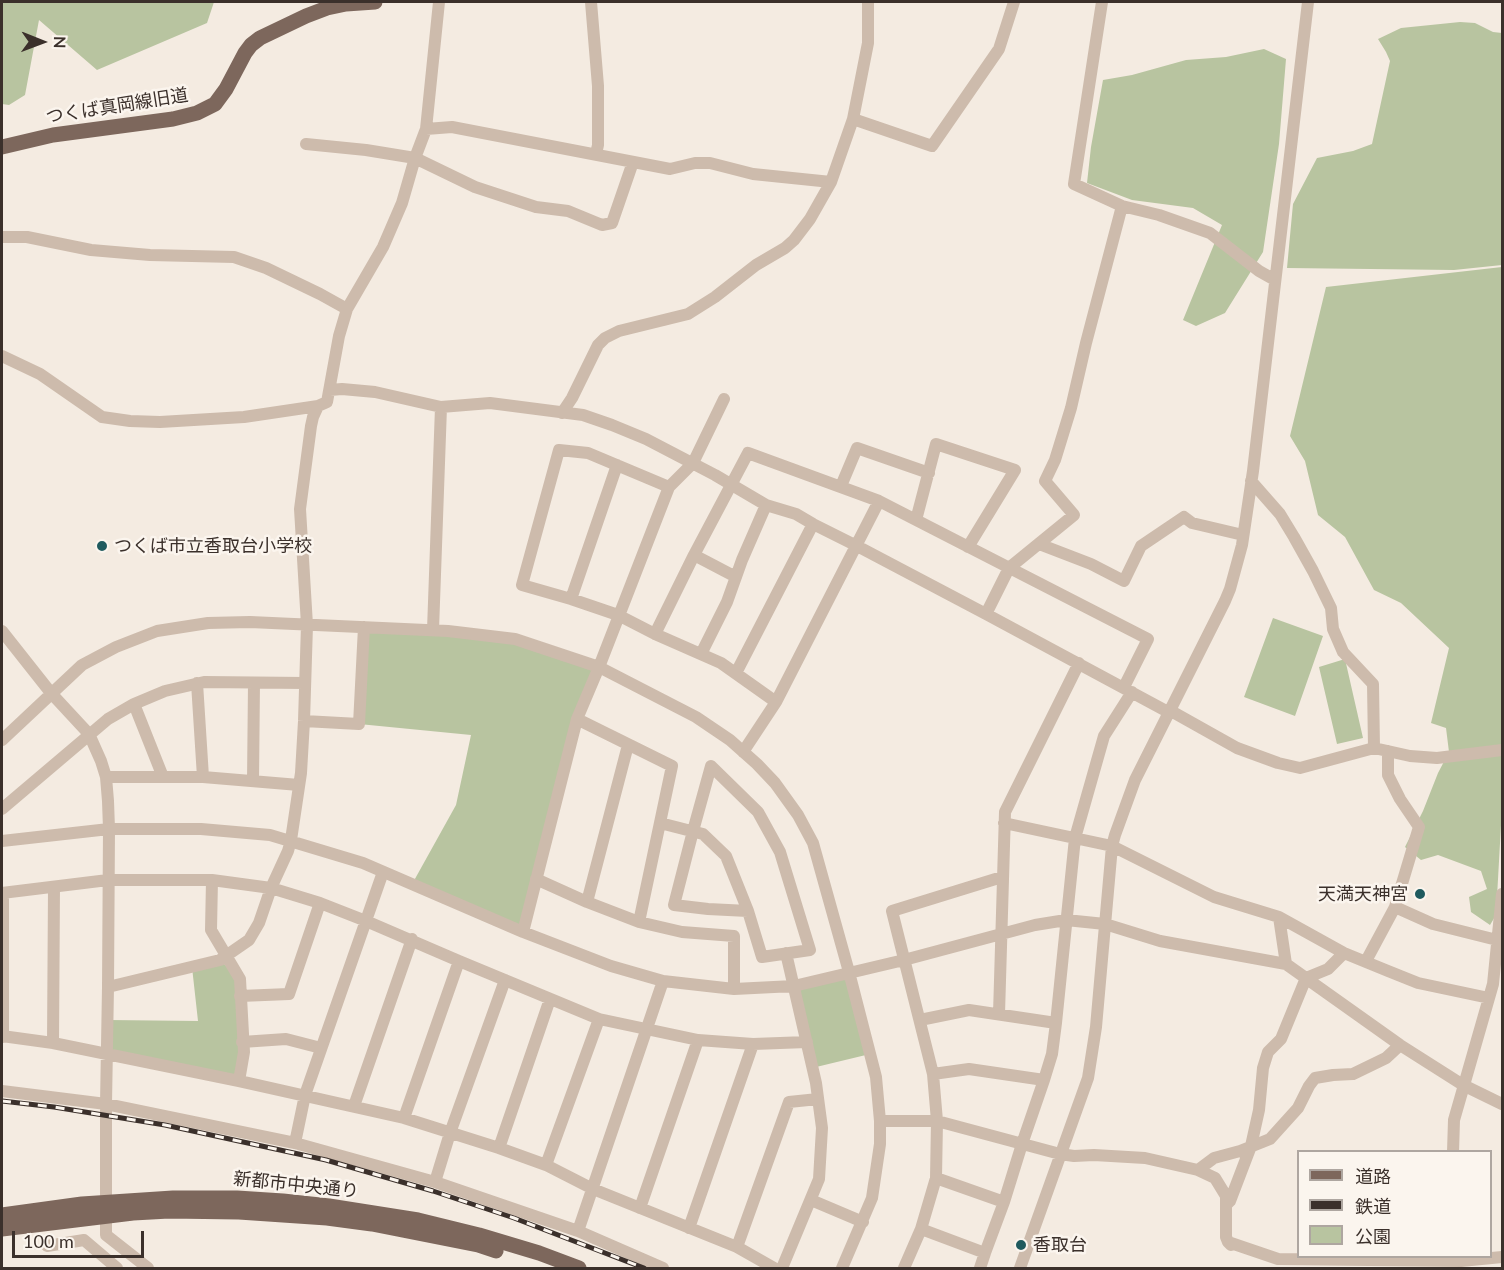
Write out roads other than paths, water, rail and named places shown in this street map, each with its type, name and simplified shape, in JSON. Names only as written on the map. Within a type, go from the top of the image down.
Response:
[{"type":"main road","name":"つくば真岡線旧道","points":[[2,147],[53,135],[173,119],[197,113],[215,104],[226,89],[244,53],[260,38],[327,8],[375,2]]},
{"type":"main road","name":"新都市中央通り","points":[[2,1229],[172,1198],[283,1201],[418,1220],[539,1253],[579,1269]]},
{"type":"main road","name":"新都市中央通り","points":[[2,1215],[106,1209],[282,1214],[327,1218],[372,1224],[477,1245],[550,1269]]},
{"type":"street","points":[[2,356],[40,374],[102,417],[130,421],[160,422],[244,417],[318,406],[327,402],[339,336],[347,309],[383,247],[402,203],[426,129],[439,2]]},
{"type":"street","points":[[591,2],[598,86],[596,154]]},
{"type":"street","points":[[562,412],[572,398],[598,345],[605,338],[619,331],[688,314],[715,297],[756,265],[785,248],[810,219],[831,182],[853,119],[868,43],[868,2]]},
{"type":"street","points":[[853,119],[932,146],[999,49],[1014,2]]},
{"type":"street","points":[[1101,2],[1074,184],[1122,206],[1159,215],[1210,233],[1259,271],[1275,280]]},
{"type":"street","points":[[1020,1269],[1088,1078],[1096,1027],[1112,846],[1119,822],[1136,780],[1225,601],[1243,535],[1308,2]]},
{"type":"street","points":[[426,129],[452,127],[670,169],[694,163],[710,163],[753,174],[831,182]]},
{"type":"street","points":[[306,144],[415,158],[475,187],[536,207],[568,212],[602,225],[612,223],[633,162]]},
{"type":"street","points":[[987,614],[1009,568],[1074,515],[1045,481],[1055,460],[1071,408],[1122,206]]},
{"type":"street","points":[[2,237],[27,237],[91,250],[150,255],[234,256],[266,268],[347,309]]},
{"type":"street","points":[[330,390],[375,392],[441,407],[490,403],[562,412],[612,425],[693,463],[766,505],[796,514],[1237,748],[1278,763],[1300,768],[1374,748],[1410,756],[1437,758],[1503,750]]},
{"type":"street","points":[[523,932],[577,719],[669,487],[693,463],[724,399]]},
{"type":"street","points":[[108,987],[220,960],[249,940],[259,923],[271,888],[288,851],[299,785],[304,721],[307,625],[300,509],[311,426],[318,406]]},
{"type":"street","points":[[433,630],[441,407]]},
{"type":"street","points":[[916,520],[936,444],[1015,470],[968,547]]},
{"type":"street","points":[[841,486],[857,448],[928,473]]},
{"type":"street","points":[[669,487],[588,453],[559,450],[522,585],[571,598],[618,615],[721,663],[776,702]]},
{"type":"street","points":[[655,634],[748,453],[879,501],[1148,639],[1128,690],[1104,736],[1075,838],[1052,1054],[980,1269]]},
{"type":"street","points":[[571,598],[616,465]]},
{"type":"street","points":[[1251,481],[1280,514],[1308,562],[1331,608],[1333,629],[1343,652],[1373,684],[1374,748]]},
{"type":"street","points":[[743,752],[776,702],[879,501]]},
{"type":"street","points":[[701,654],[727,602],[766,505]]},
{"type":"street","points":[[1039,544],[1091,564],[1124,581],[1141,546],[1184,517],[1192,523],[1243,535]]},
{"type":"street","points":[[736,673],[813,524]]},
{"type":"street","points":[[694,555],[736,577]]},
{"type":"street","points":[[2,740],[82,665],[116,647],[157,631],[208,623],[250,622],[433,630],[515,639],[599,667],[696,717],[730,740],[757,764],[775,783],[798,815],[813,843],[849,972],[876,1077],[880,1144],[872,1198],[842,1269]]},
{"type":"street","points":[[304,721],[359,723],[364,627]]},
{"type":"street","points":[[2,631],[51,693],[88,734],[101,761],[105,777],[109,829],[105,1104],[106,1235],[148,1269]]},
{"type":"street","points":[[999,1014],[1005,812],[1079,663]]},
{"type":"street","points":[[2,809],[108,718],[165,691],[204,682],[305,683]]},
{"type":"street","points":[[197,683],[202,777]]},
{"type":"street","points":[[253,781],[254,683]]},
{"type":"street","points":[[134,704],[163,777]]},
{"type":"street","points":[[577,719],[672,766],[639,922]]},
{"type":"street","points":[[587,902],[628,745]]},
{"type":"street","points":[[1366,961],[1395,907],[1419,827],[1400,799],[1388,775],[1388,751]]},
{"type":"street","points":[[660,823],[693,831],[703,834],[726,856],[748,911],[762,957],[810,950],[780,852],[758,812],[711,766],[693,831],[674,905],[748,911]]},
{"type":"street","points":[[105,777],[202,777],[299,785]]},
{"type":"street","points":[[1005,823],[1112,846],[1214,897],[1278,917],[1344,953],[1418,983],[1489,998]]},
{"type":"street","points":[[2,841],[109,829],[201,829],[270,835],[363,863],[523,932],[611,966],[663,981],[734,989],[794,986],[1035,925],[1066,920],[1105,924],[1160,941],[1286,964],[1400,1045],[1463,1085],[1503,1104]]},
{"type":"street","points":[[295,1143],[305,1095],[383,872]]},
{"type":"street","points":[[904,1269],[921,1229],[936,1178],[937,1121],[933,1074],[892,911],[1002,877]]},
{"type":"street","points":[[536,879],[639,922],[682,932],[734,936],[734,989]]},
{"type":"street","points":[[774,1269],[737,1248],[593,1189],[546,1165],[404,1118],[305,1095],[53,1043],[2,1037],[2,893],[108,880],[212,880],[271,888],[320,903],[412,939],[598,1019],[698,1040],[753,1044],[807,1041]]},
{"type":"street","points":[[212,880],[211,930],[240,979],[244,1052],[239,1081]]},
{"type":"street","points":[[53,1043],[54,887]]},
{"type":"street","points":[[1453,1150],[1454,1120],[1493,984],[1503,894]]},
{"type":"street","points":[[240,996],[289,994],[320,903]]},
{"type":"street","points":[[1395,907],[1433,924],[1497,940]]},
{"type":"street","points":[[1278,917],[1286,964]]},
{"type":"street","points":[[354,1106],[412,939]]},
{"type":"street","points":[[782,1269],[819,1179],[822,1128],[807,1041],[786,953]]},
{"type":"street","points":[[1226,1205],[1230,1201],[1251,1146],[1259,1110],[1263,1068],[1268,1052],[1281,1039],[1306,978],[1328,969],[1344,953]]},
{"type":"street","points":[[404,1118],[459,961]]},
{"type":"street","points":[[435,1182],[450,1133],[505,980]]},
{"type":"street","points":[[578,1231],[663,981]]},
{"type":"street","points":[[499,1148],[550,999]]},
{"type":"street","points":[[920,1020],[969,1010],[1056,1023]]},
{"type":"street","points":[[546,1165],[598,1019]]},
{"type":"street","points":[[242,1042],[286,1039],[321,1048]]},
{"type":"street","points":[[640,1208],[698,1040]]},
{"type":"street","points":[[689,1228],[753,1044]]},
{"type":"street","points":[[1198,1170],[1214,1158],[1270,1139],[1298,1108],[1308,1086],[1315,1078],[1353,1074],[1386,1058],[1400,1045]]},
{"type":"street","points":[[933,1074],[969,1069],[1044,1080]]},
{"type":"street","points":[[2,1092],[105,1104],[295,1143],[435,1182],[578,1231],[663,1269]]},
{"type":"street","points":[[737,1248],[789,1102],[818,1099]]},
{"type":"street","points":[[880,1121],[937,1121],[1060,1154],[1145,1158],[1198,1170],[1215,1178],[1226,1196],[1226,1238],[1229,1244],[1278,1259],[1461,1262],[1503,1257]]},
{"type":"street","points":[[936,1178],[1004,1202]]},
{"type":"street","points":[[811,1200],[863,1222]]},
{"type":"street","points":[[921,1229],[985,1253]]},
{"type":"street","points":[[47,1246],[84,1240],[117,1269]]},
{"type":"railway","points":[[2,1101],[165,1125],[326,1160],[433,1191],[514,1218],[644,1268]]},
{"type":"place","name":"つくば市立香取台小学校","points":[[102,546]]},
{"type":"place","name":"天満天神宮","points":[[1420,894]]},
{"type":"place","name":"香取台","points":[[1021,1245]]}]
